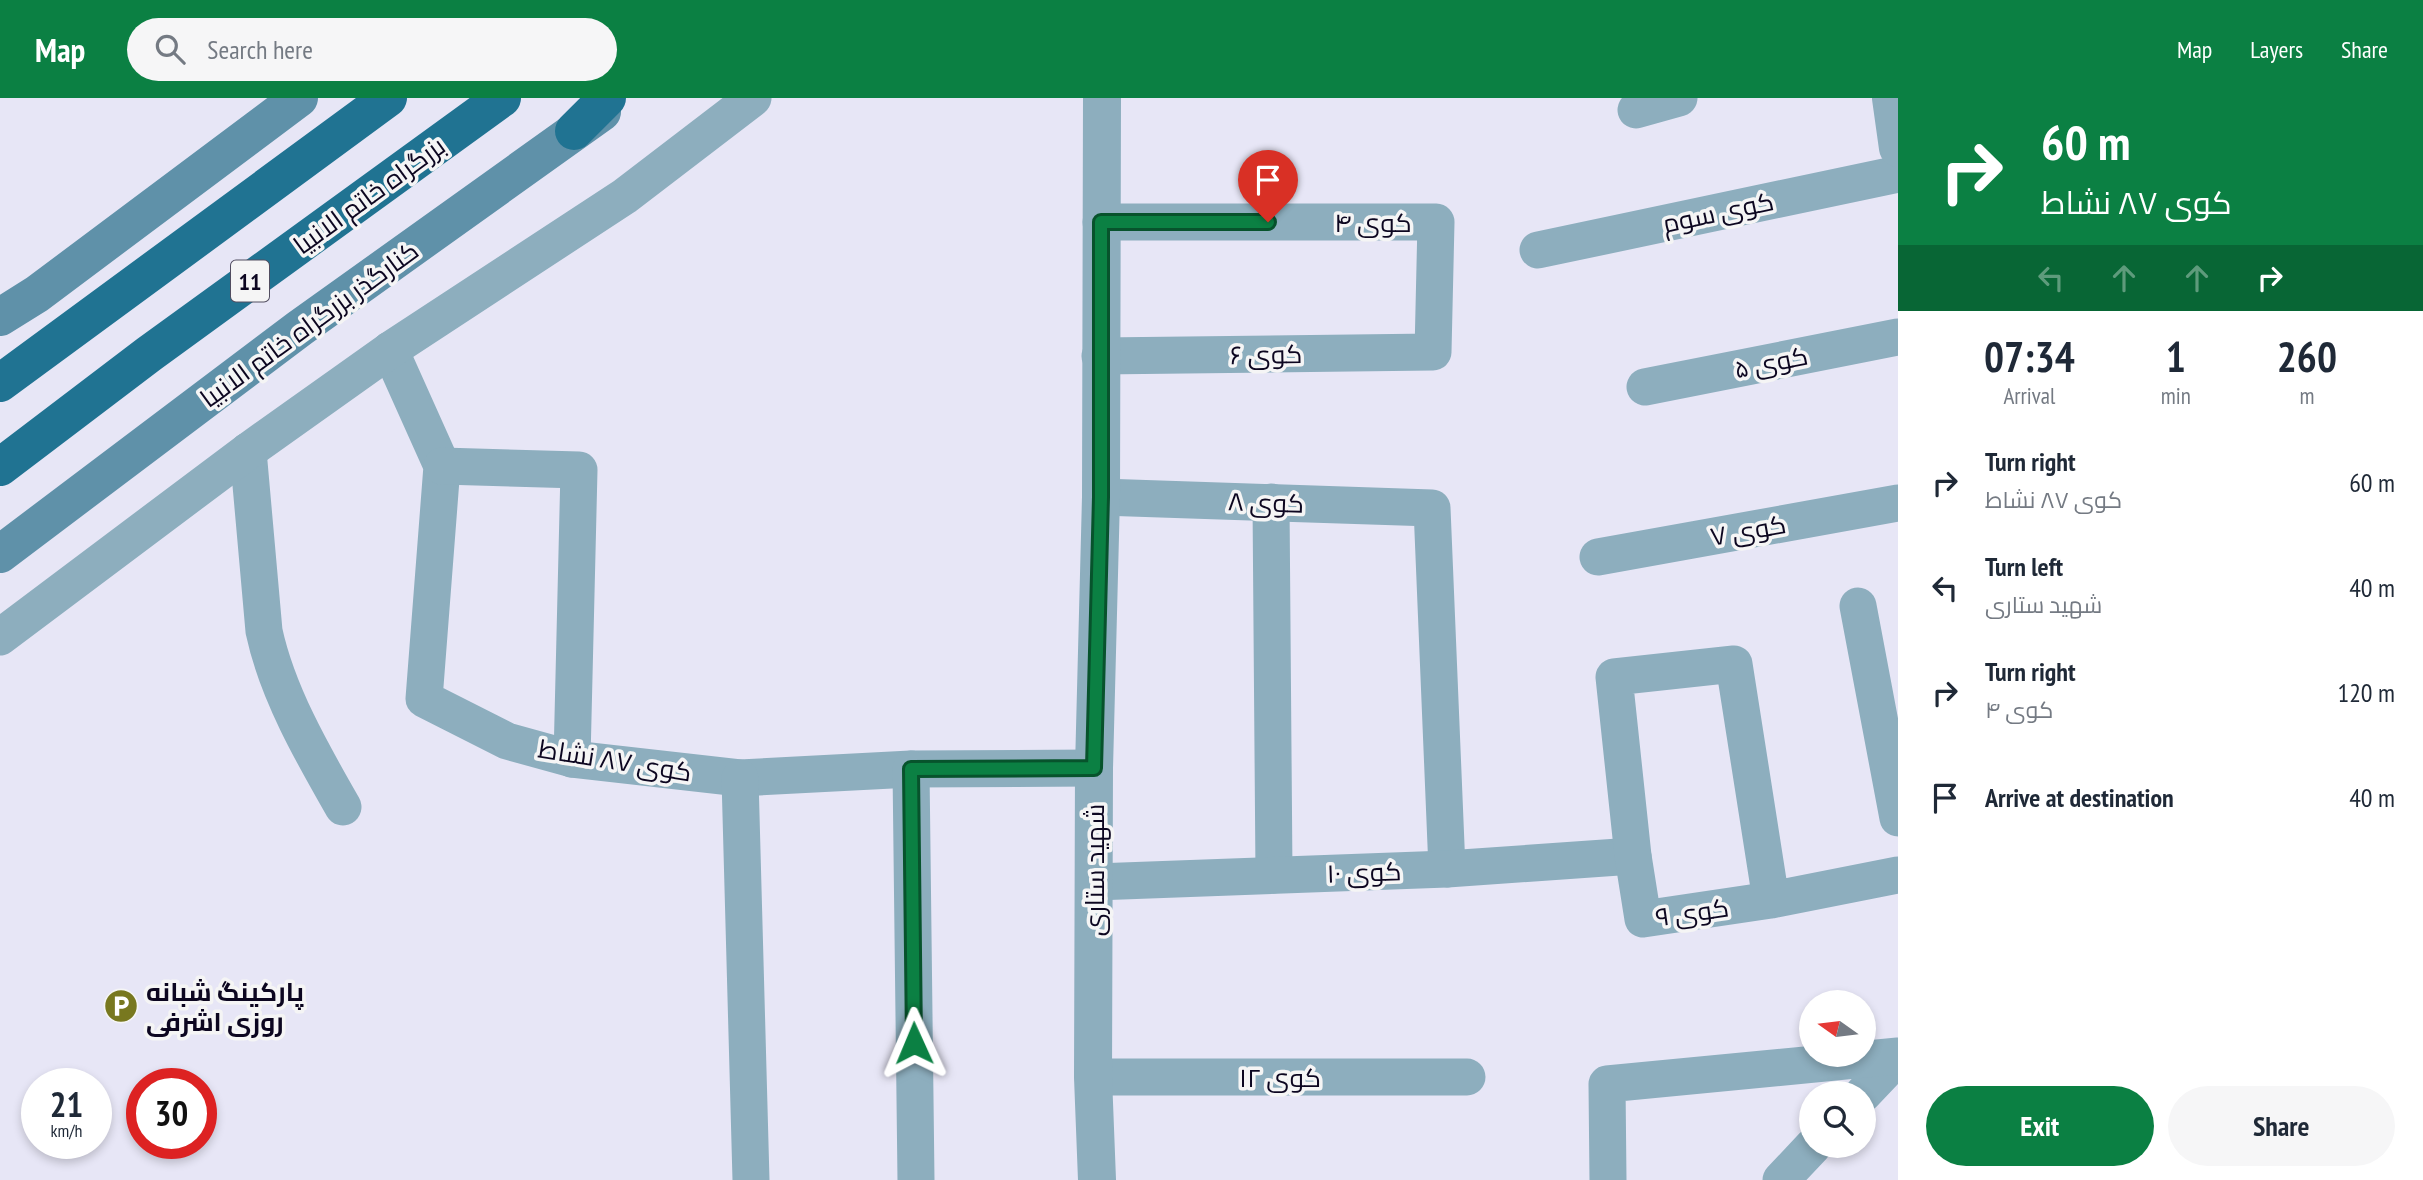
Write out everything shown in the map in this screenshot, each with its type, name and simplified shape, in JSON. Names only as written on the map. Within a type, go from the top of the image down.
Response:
[{"type":"highway","name":"11","points":[[0,383],[388,98]]},
{"type":"highway","name":"بزرگراه خاتم الانبیا","points":[[0,467],[149,354],[502,98]]},
{"type":"highway","points":[[574,131],[607,98]]},
{"type":"main road","points":[[0,317],[37,294],[299,98]]},
{"type":"main road","name":"کنارگذر بزرگراه خاتم الانبیا","points":[[0,554],[300,328],[621,98]]},
{"type":"main road","points":[[0,302],[37,294]]},
{"type":"street","points":[[0,637],[248,451],[390,351],[625,196],[753,98]]},
{"type":"street","name":"شهید ستاری","points":[[1097,1180],[1093,1077],[1094,768],[1101,497],[1102,98]]},
{"type":"street","points":[[1636,110],[1679,98]]},
{"type":"street","points":[[1891,98],[1898,148]]},
{"type":"street","name":"کوی سوم","points":[[1538,250],[1898,174]]},
{"type":"street","name":"کوی ۴","points":[[1101,222],[1436,222],[1433,352]]},
{"type":"street","name":"کوی ۵","points":[[1645,387],[1898,337]]},
{"type":"street","name":"کوی ۸۷ نشاط","points":[[390,351],[442,466],[424,699],[507,740],[572,758],[740,778],[911,769],[1094,768]]},
{"type":"street","name":"کوی ۶","points":[[1100,356],[1433,352]]},
{"type":"street","points":[[248,451],[264,631],[269,655],[310,751],[343,807]]},
{"type":"street","points":[[442,466],[579,470],[572,758]]},
{"type":"street","name":"کوی ۸","points":[[1101,497],[1432,508],[1447,869]]},
{"type":"street","points":[[1271,502],[1274,875]]},
{"type":"street","name":"کوی ۷","points":[[1598,557],[1898,503]]},
{"type":"street","points":[[1858,606],[1898,818]]},
{"type":"street","name":"کوی ۹","points":[[1771,900],[1734,664],[1614,677],[1633,856],[1643,919],[1771,900],[1898,875]]},
{"type":"street","points":[[911,769],[916,1180]]},
{"type":"street","points":[[740,778],[751,1180]]},
{"type":"street","name":"کوی ۱۰","points":[[1095,882],[1447,869],[1633,856]]},
{"type":"street","points":[[1608,1180],[1607,1084],[1898,1057]]},
{"type":"street","points":[[1875,1081],[1898,1057]]},
{"type":"street","name":"کوی ۱۲","points":[[1093,1077],[1466,1077]]},
{"type":"street","points":[[1781,1180],[1802,1158]]},
{"type":"place","name":"پارکینگ شبانه روزی اشرفی","points":[[121,1006]]},
{"type":"route","points":[[914,1043],[911,769],[1094,768],[1101,497],[1101,222],[1268,222]]}]
